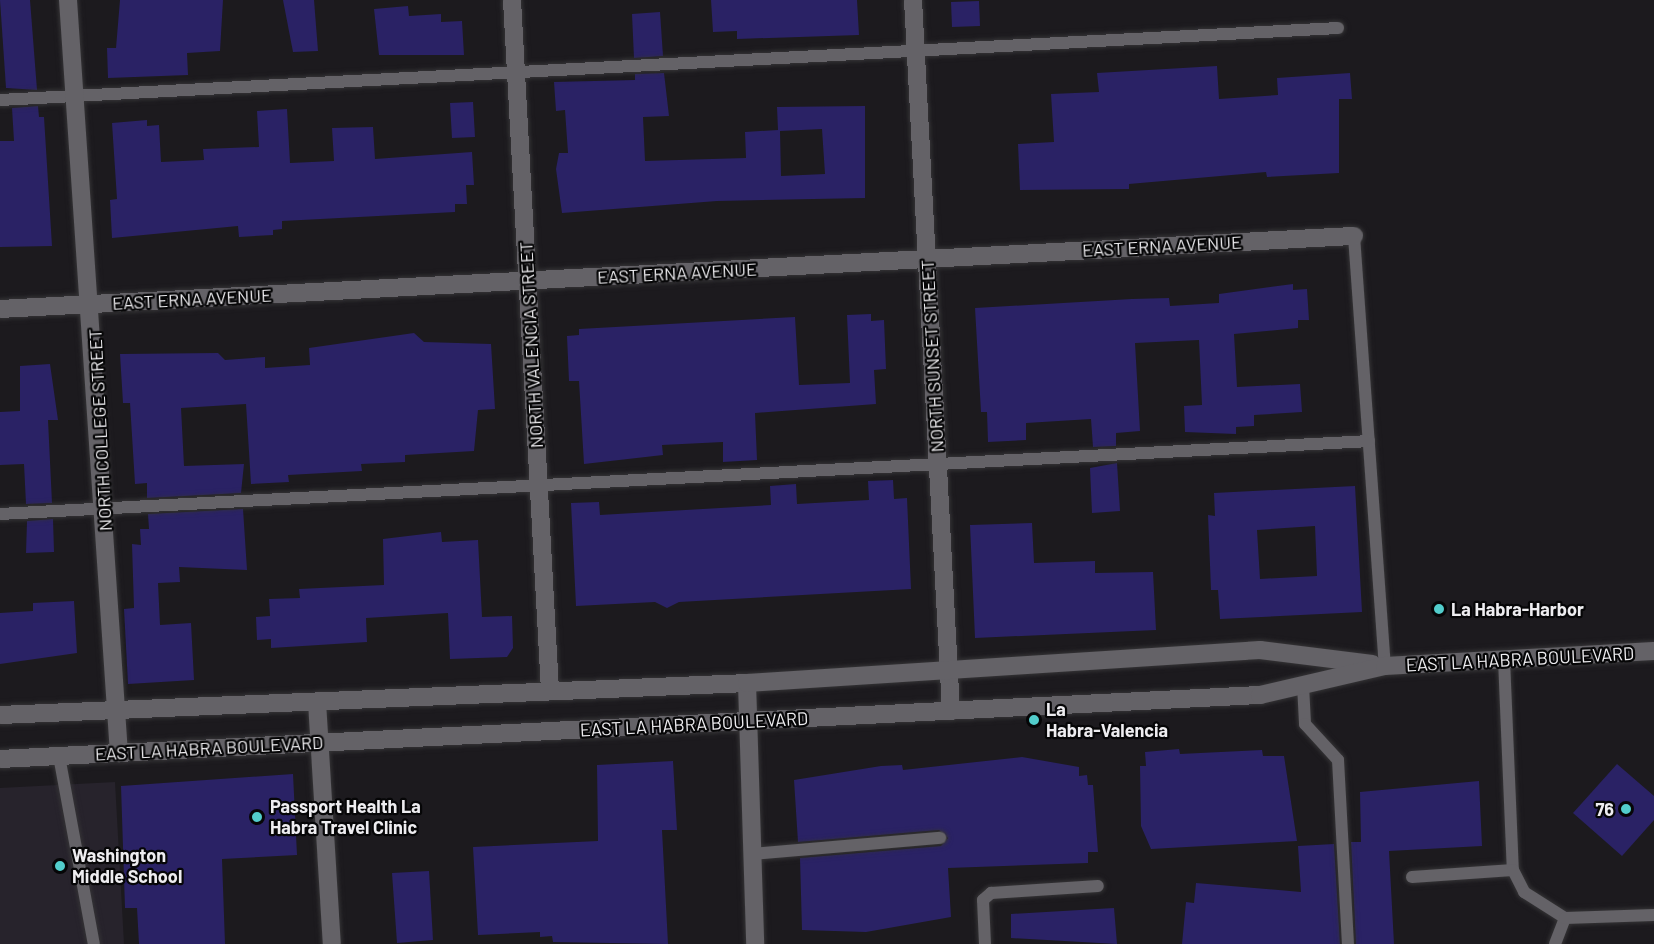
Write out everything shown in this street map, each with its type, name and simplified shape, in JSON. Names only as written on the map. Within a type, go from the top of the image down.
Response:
[{"type":"street","name":"NORTH COLLEGE STREET","points":[[68,0],[93,304],[119,753]]},
{"type":"street","name":"NORTH VALENCIA STREET","points":[[512,0],[550,691]]},
{"type":"street","name":"NORTH SUNSET STREET","points":[[913,0],[951,711]]},
{"type":"street","name":"EAST ERNA AVENUE","points":[[0,309],[1354,236]]},
{"type":"street","name":"EAST LA HABRA BOULEVARD","points":[[0,715],[747,683],[1260,650],[1385,666]]},
{"type":"street","name":"EAST LA HABRA BOULEVARD","points":[[0,759],[1260,695],[1385,666],[1654,651]]},
{"type":"street","points":[[747,683],[754,944]]},
{"type":"street","points":[[317,702],[332,944]]},
{"type":"lane","points":[[0,100],[1338,28]]},
{"type":"lane","points":[[1354,236],[1385,666]]},
{"type":"lane","points":[[0,514],[538,485],[938,467],[1369,441]]},
{"type":"lane","points":[[1504,659],[1513,870],[1524,892],[1565,918],[1654,915]]},
{"type":"lane","points":[[1303,685],[1305,724],[1338,760],[1348,944]]},
{"type":"lane","points":[[59,756],[94,944]]},
{"type":"lane","points":[[752,854],[940,838]]},
{"type":"lane","points":[[1412,877],[1513,870]]},
{"type":"lane","points":[[985,944],[983,900],[991,893],[1098,886]]},
{"type":"lane","points":[[1555,944],[1565,918]]},
{"type":"shaded area","name":"Washington Middle School","points":[[115,782],[124,944],[0,944],[0,788]]},
{"type":"building","points":[[0,0],[30,0],[37,90],[6,88]]},
{"type":"building","points":[[120,0],[223,0],[220,51],[187,53],[188,75],[108,78],[107,48],[116,48]]},
{"type":"building","points":[[283,0],[314,0],[318,51],[293,52]]},
{"type":"building","points":[[711,0],[857,0],[859,35],[737,39],[737,31],[713,32]]},
{"type":"building","points":[[979,1],[980,26],[952,27],[951,2]]},
{"type":"building","points":[[408,6],[409,16],[441,14],[441,22],[462,21],[464,55],[379,55],[374,9]]},
{"type":"building","points":[[660,12],[663,56],[634,58],[632,14]]},
{"type":"building","points":[[1217,66],[1219,99],[1278,95],[1277,78],[1350,73],[1352,99],[1339,99],[1339,173],[1267,177],[1266,172],[1129,184],[1129,189],[1020,190],[1018,144],[1054,142],[1051,94],[1099,92],[1097,73]]},
{"type":"building","points":[[664,73],[669,116],[643,117],[645,161],[746,158],[745,132],[778,130],[777,107],[865,106],[865,198],[717,201],[562,213],[556,169],[559,153],[568,153],[565,110],[556,111],[554,82],[635,80],[635,74]],"holes":[[[822,129],[825,174],[781,176],[780,131]]]},
{"type":"building","points":[[473,102],[475,137],[452,138],[450,103]]},
{"type":"building","points":[[38,106],[39,117],[44,117],[52,246],[0,247],[0,141],[14,141],[12,108]]},
{"type":"building","points":[[287,109],[290,163],[334,161],[332,128],[373,127],[375,159],[472,152],[474,185],[466,185],[467,204],[455,204],[455,212],[282,221],[282,229],[273,230],[273,235],[239,237],[238,226],[112,238],[110,200],[117,199],[112,123],[147,120],[147,126],[159,125],[161,162],[204,160],[203,149],[259,147],[257,111]]},
{"type":"building","points":[[1293,284],[1293,290],[1307,289],[1309,320],[1298,320],[1298,328],[1234,334],[1237,387],[1300,384],[1302,412],[1254,415],[1254,426],[1236,427],[1236,434],[1185,432],[1184,406],[1202,405],[1199,340],[1135,343],[1140,431],[1116,433],[1116,446],[1093,447],[1091,419],[1026,423],[1026,440],[988,442],[987,412],[981,412],[975,308],[1169,298],[1170,306],[1219,303],[1219,294]]},
{"type":"building","points":[[871,314],[871,321],[884,320],[886,369],[874,370],[876,404],[755,413],[757,460],[723,462],[723,442],[662,445],[663,455],[584,464],[579,381],[569,381],[567,336],[579,335],[579,329],[795,317],[799,385],[850,383],[847,315]]},
{"type":"building","points":[[414,333],[424,342],[491,344],[495,409],[478,410],[474,451],[405,455],[405,462],[361,464],[362,471],[288,475],[289,482],[251,484],[246,404],[181,408],[184,466],[244,464],[241,493],[147,498],[147,483],[135,484],[130,403],[123,403],[120,354],[218,353],[225,360],[265,357],[265,368],[310,365],[309,348]]},
{"type":"building","points":[[50,364],[58,420],[48,420],[52,503],[26,504],[24,464],[0,465],[0,412],[20,411],[20,366]]},
{"type":"building","points":[[1117,463],[1120,511],[1092,513],[1090,468]]},
{"type":"building","points":[[893,480],[894,499],[907,498],[911,589],[679,602],[667,608],[655,602],[576,606],[571,503],[599,502],[600,515],[771,505],[770,486],[796,484],[797,504],[869,500],[868,481]]},
{"type":"building","points":[[1355,486],[1362,612],[1220,619],[1218,590],[1211,590],[1208,515],[1215,516],[1214,493]],"holes":[[[1315,526],[1317,576],[1260,579],[1257,530]]]},
{"type":"building","points":[[243,509],[247,570],[179,567],[180,582],[158,583],[160,625],[191,623],[194,680],[128,684],[124,609],[134,608],[132,544],[141,545],[140,529],[149,529],[148,514]]},
{"type":"building","points":[[53,519],[54,552],[26,553],[27,521]]},
{"type":"building","points":[[1032,523],[1034,563],[1095,561],[1095,573],[1153,572],[1156,630],[975,638],[970,525]]},
{"type":"building","points":[[441,532],[442,542],[478,540],[482,617],[512,616],[513,648],[507,657],[450,659],[448,613],[366,618],[367,642],[271,648],[271,639],[257,640],[256,617],[270,616],[269,599],[300,598],[299,589],[384,585],[383,539]]},
{"type":"building","points":[[74,601],[77,653],[0,664],[0,613],[33,611],[33,603]]},
{"type":"building","points":[[1179,749],[1180,754],[1262,750],[1263,756],[1284,756],[1297,841],[1151,849],[1141,826],[1140,766],[1146,766],[1145,752]]},
{"type":"building","points":[[1022,757],[1079,767],[1079,776],[1087,775],[1088,785],[1093,785],[1098,852],[1088,852],[1088,863],[948,868],[951,917],[866,932],[802,930],[800,858],[941,846],[948,838],[939,830],[798,842],[794,780],[881,766],[902,765],[903,770]]},
{"type":"building","points":[[673,761],[677,830],[662,830],[668,944],[553,942],[552,936],[540,937],[540,932],[478,935],[473,847],[598,841],[597,765]]},
{"type":"building","points":[[1617,764],[1654,796],[1654,820],[1622,856],[1573,813]]},
{"type":"building","points":[[293,774],[297,855],[222,859],[225,944],[139,944],[137,908],[125,908],[121,786]]},
{"type":"building","points":[[1479,781],[1482,846],[1389,851],[1394,944],[1356,944],[1351,842],[1361,842],[1360,792]]},
{"type":"building","points":[[1334,844],[1340,944],[1182,944],[1186,902],[1194,903],[1196,883],[1301,892],[1298,846]]},
{"type":"building","points":[[429,871],[433,940],[397,943],[392,873]]},
{"type":"building","points":[[1114,908],[1117,944],[1011,938],[1011,914]]},
{"type":"place","name":"La Habra-Harbor","points":[[1439,609]]},
{"type":"place","name":"La Habra-Valencia","points":[[1034,720]]},
{"type":"place","name":"76","points":[[1626,809]]},
{"type":"place","name":"Passport Health La Habra Travel Clinic","points":[[257,817]]},
{"type":"place","name":"Washington Middle School","points":[[60,866]]}]
